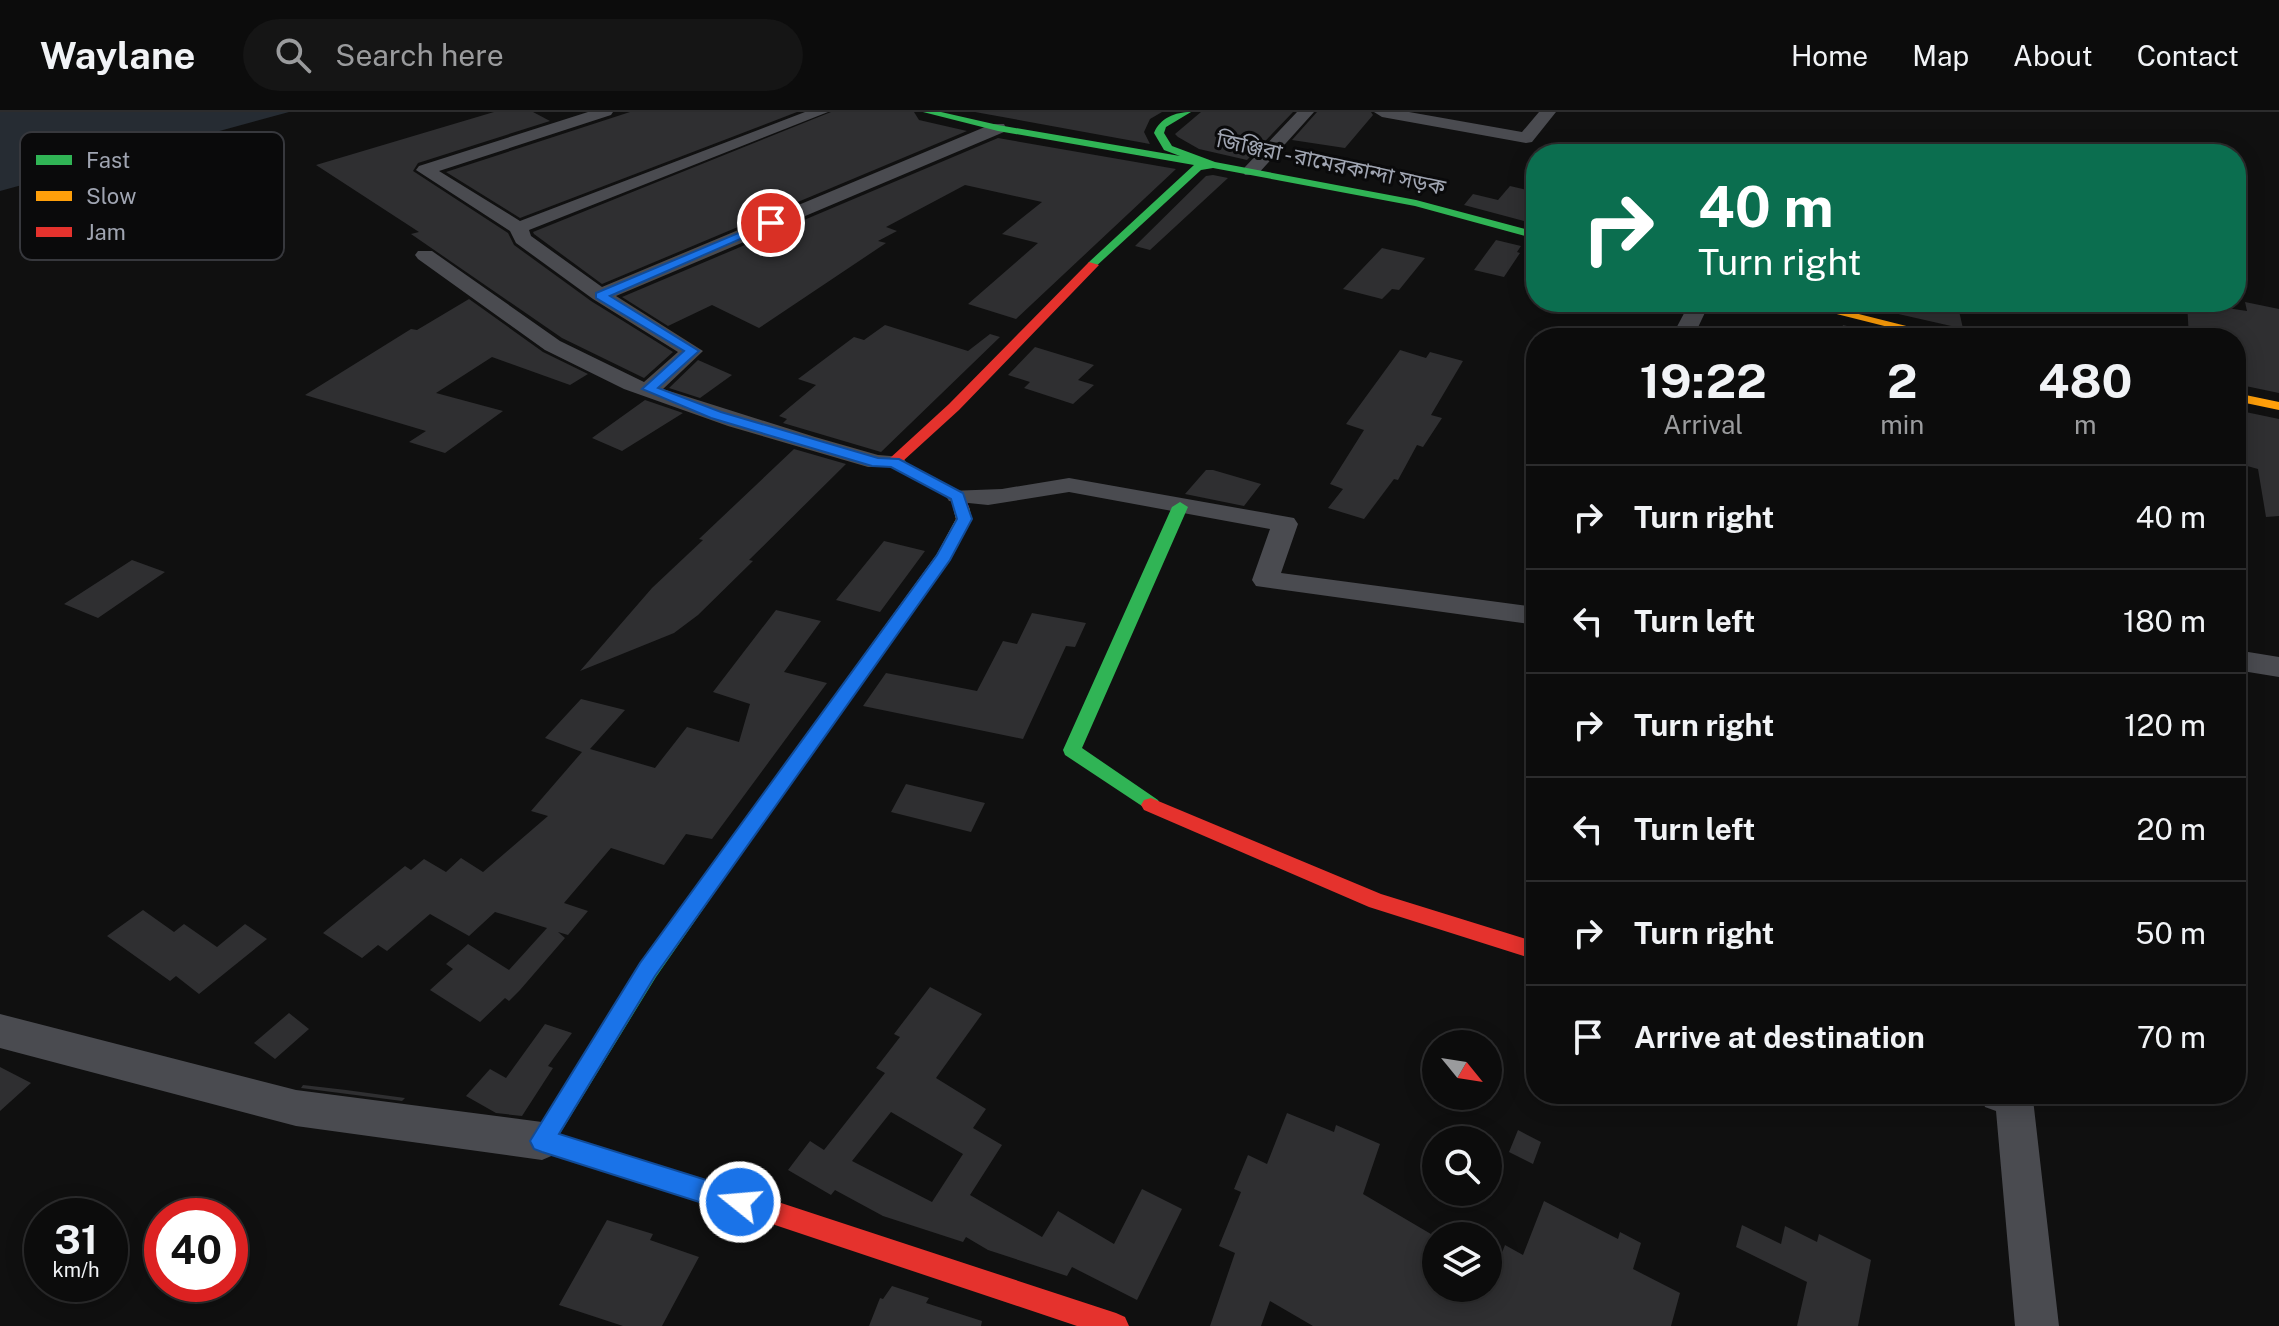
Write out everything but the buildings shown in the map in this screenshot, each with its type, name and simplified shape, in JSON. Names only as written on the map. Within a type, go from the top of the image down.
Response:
[{"type":"street","points":[[605,112],[425,170],[518,228],[523,239],[600,295],[692,351],[649,389]]},
{"type":"street","points":[[518,228],[820,112]]},
{"type":"street","points":[[928,112],[998,128],[1213,165]]},
{"type":"street","name":"জিঞ্জিরা - রামেরকান্দা সড়ক","points":[[1186,112],[1162,125],[1159,133],[1162,141],[1179,154],[1213,165],[1416,203],[1526,233]]},
{"type":"street","points":[[1251,171],[1306,112]]},
{"type":"street","points":[[1382,112],[1526,138],[1548,112]]},
{"type":"street","points":[[600,295],[998,128]]},
{"type":"street","points":[[894,462],[954,407],[1092,266],[1198,167],[1213,165]]},
{"type":"street","points":[[425,255],[522,327],[598,370],[716,415],[877,462],[894,462],[958,496],[987,500],[1008,498],[1040,488],[1069,485],[1285,524],[1265,580],[1526,615]]},
{"type":"street","points":[[1838,312],[1906,328]]},
{"type":"street","points":[[2246,399],[2279,406]]},
{"type":"street","points":[[542,1141],[648,970],[944,556],[964,519],[958,496]]},
{"type":"street","points":[[1180,507],[1072,750],[1158,810],[1376,901],[1526,948]]},
{"type":"street","points":[[2246,662],[2279,667]]},
{"type":"street","points":[[0,1031],[296,1108],[542,1141],[796,1220],[1116,1326]]},
{"type":"street","points":[[2015,1104],[2037,1326]]},
{"type":"shaded area","points":[[0,112],[289,112],[216,132],[20,132],[20,186],[0,191]]},
{"type":"traffic: fast","points":[[928,112],[998,128],[1213,165],[1198,167],[1093,265]]},
{"type":"traffic: fast","points":[[1186,112],[1162,125],[1159,133],[1168,148],[1213,165],[1416,203],[1526,233]]},
{"type":"traffic: fast","points":[[1151,805],[1072,750],[1180,507]]},
{"type":"traffic: fast","points":[[747,831],[648,970],[542,1141],[772,1212]]},
{"type":"traffic: slow","points":[[1838,312],[1906,328]]},
{"type":"traffic: slow","points":[[2246,399],[2279,406]]},
{"type":"traffic: slow","points":[[747,831],[944,556],[964,519],[961,507]]},
{"type":"traffic: jam","points":[[961,507],[958,496],[894,462],[954,407],[1093,265]]},
{"type":"traffic: jam","points":[[1151,805],[1376,901],[1526,948]]},
{"type":"traffic: jam","points":[[772,1212],[1116,1326]]},
{"type":"route","points":[[740,1202],[542,1141],[648,970],[944,556],[964,519],[958,496],[894,462],[877,462],[716,415],[649,389],[692,351],[600,295],[771,223]]}]
